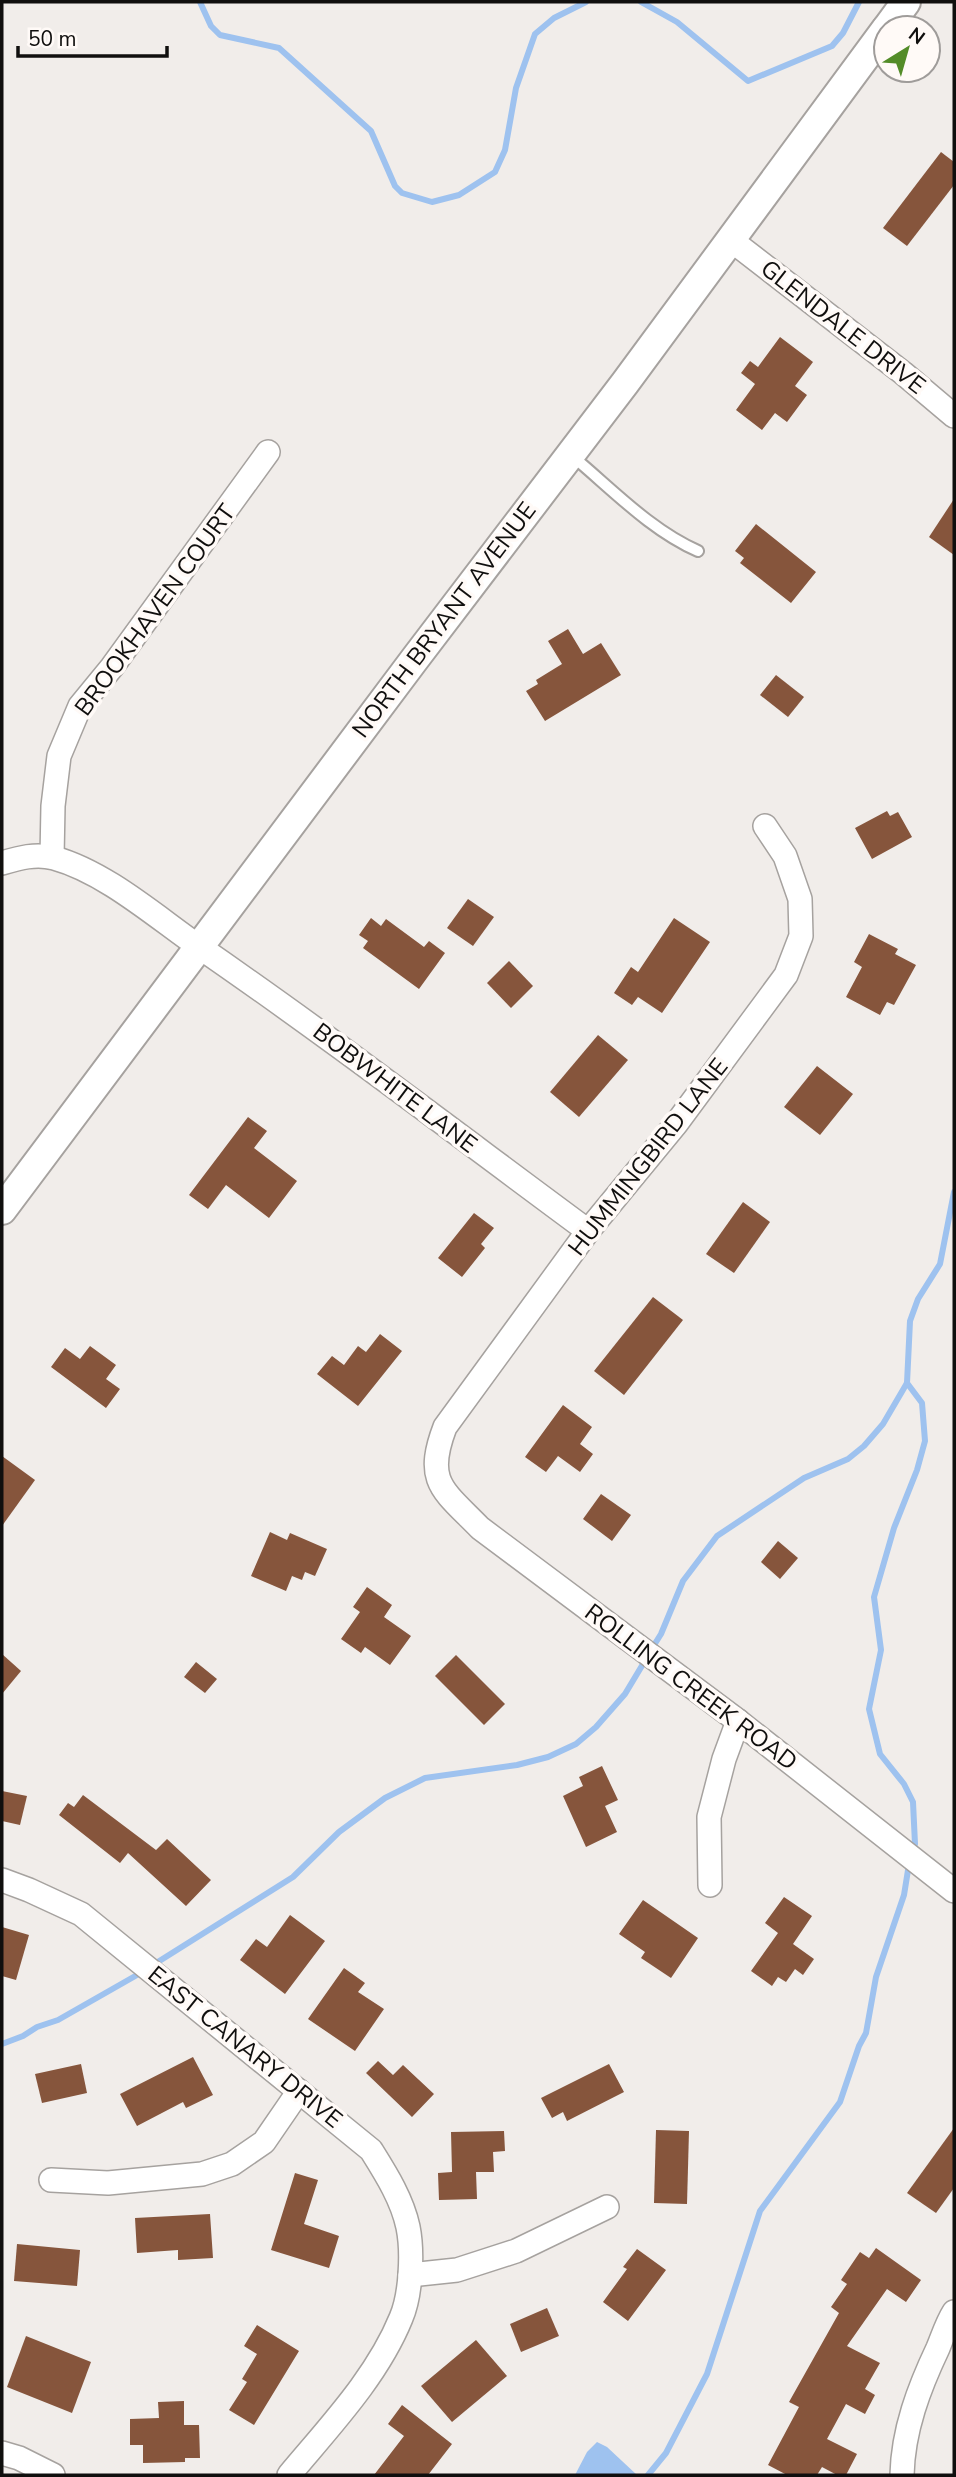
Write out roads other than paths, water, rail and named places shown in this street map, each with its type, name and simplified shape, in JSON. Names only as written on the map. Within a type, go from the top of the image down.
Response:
[{"type":"street","name":"NORTH BRYANT AVENUE","points":[[2,1210],[569,453],[633,372],[872,47]]},
{"type":"street","name":"GLENDALE DRIVE","points":[[731,240],[903,373],[954,416]]},
{"type":"street","name":"BROOKHAVEN COURT","points":[[52,857],[53,806],[59,756],[80,706],[120,656],[268,452]]},
{"type":"street","name":"HUMMINGBIRD LANE","points":[[435,1475],[436,1452],[445,1427],[587,1231],[677,1124],[786,975],[802,936],[800,899],[785,856],[765,826]]},
{"type":"street","points":[[2,863],[27,856],[52,857]]},
{"type":"street","name":"BOBWHITE LANE","points":[[52,857],[85,871],[127,897],[252,982],[587,1231]]},
{"type":"street","name":"ROLLING CREEK ROAD","points":[[435,1475],[450,1497],[480,1528],[738,1721],[954,1891]]},
{"type":"street","points":[[710,1885],[709,1817],[724,1759],[738,1721]]},
{"type":"street","name":"EAST CANARY DRIVE","points":[[2,1880],[81,1914],[371,2150],[394,2188],[408,2228],[410,2275],[402,2316],[378,2364],[289,2475]]},
{"type":"street","points":[[51,2180],[107,2183],[202,2174],[232,2164],[264,2142],[299,2091]]},
{"type":"street","points":[[410,2275],[457,2270],[516,2251],[607,2207]]},
{"type":"street","points":[[902,2475],[902,2458],[912,2411],[926,2372],[954,2312]]},
{"type":"street","points":[[2,2453],[54,2475]]},
{"type":"lane","points":[[569,453],[653,523],[681,544],[698,551]]},
{"type":"water","points":[[597,2442],[607,2447],[637,2475],[575,2475],[587,2452]]},
{"type":"waterway","points":[[200,2],[211,26],[220,35],[279,48],[371,131],[395,186],[402,193],[432,202],[459,195],[495,172],[505,150],[516,88],[535,34],[554,18],[586,2]]},
{"type":"waterway","points":[[641,2],[677,22],[748,81],[832,46],[843,33],[859,2]]},
{"type":"waterway","points":[[651,1650],[661,1634],[683,1581],[717,1536],[804,1478],[848,1459],[864,1446],[883,1424],[907,1383],[910,1321],[918,1299],[940,1264],[954,1192]]},
{"type":"waterway","points":[[907,1383],[922,1403],[925,1441],[917,1470],[894,1528],[874,1597],[881,1650],[869,1709],[880,1754],[904,1784],[913,1802],[913,1851]]},
{"type":"waterway","points":[[153,1965],[293,1877],[339,1832],[385,1798],[425,1778],[517,1765],[548,1757],[576,1744],[596,1727],[625,1694],[646,1659]]},
{"type":"waterway","points":[[648,2475],[666,2453],[707,2374],[760,2211],[840,2102],[866,2033],[876,1977],[904,1895],[909,1864]]},
{"type":"waterway","points":[[2,2044],[58,2020],[144,1971]]}]
